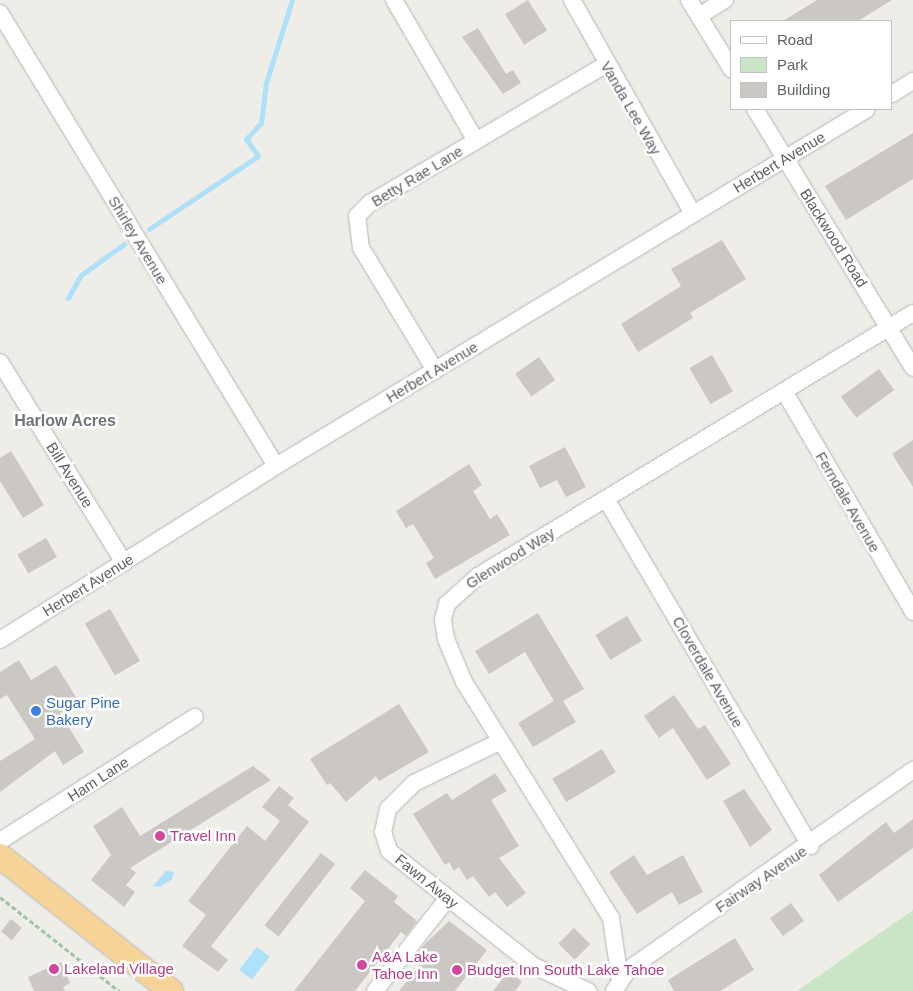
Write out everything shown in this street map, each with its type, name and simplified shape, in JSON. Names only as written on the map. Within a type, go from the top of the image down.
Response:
[{"type":"highway","points":[[0,856],[170,991]]},
{"type":"street","points":[[394,0],[476,141]]},
{"type":"street","name":"Vanda Lee Way","points":[[572,0],[605,65],[693,214]]},
{"type":"street","points":[[690,0],[730,67]]},
{"type":"street","points":[[699,16],[725,0]]},
{"type":"street","name":"Shirley Avenue","points":[[0,14],[276,466]]},
{"type":"street","name":"Betty Rae Lane","points":[[435,370],[361,248],[356,222],[370,203],[605,65]]},
{"type":"street","points":[[893,93],[913,80]]},
{"type":"street","name":"Blackwood Road","points":[[756,110],[913,368]]},
{"type":"street","name":"Herbert Avenue","points":[[0,640],[276,466],[865,110]]},
{"type":"street","name":"Glenwood Way","points":[[617,986],[611,918],[452,658],[443,619],[447,604],[478,576],[913,313]]},
{"type":"street","name":"Bill Avenue","points":[[0,362],[124,563]]},
{"type":"street","name":"Ferndale Avenue","points":[[784,391],[913,612]]},
{"type":"street","name":"Cloverdale Avenue","points":[[606,499],[810,846]]},
{"type":"street","name":"Ham Lane","points":[[0,841],[195,717]]},
{"type":"street","name":"Fawn Away","points":[[501,741],[414,783],[388,808],[383,832],[389,851],[534,966],[588,991]]},
{"type":"street","name":"Fairway Avenue","points":[[617,986],[629,968],[810,846],[913,770]]},
{"type":"street","points":[[376,991],[448,898]]},
{"type":"path","points":[[0,897],[119,991]]},
{"type":"green space","points":[[913,910],[913,991],[797,991]]},
{"type":"water","points":[[166,871],[174,872],[172,879],[160,887],[153,886]]},
{"type":"water","points":[[257,947],[270,957],[252,980],[239,970]]},
{"type":"building","points":[[528,0],[547,31],[524,45],[505,14]]},
{"type":"building","points":[[817,0],[892,0],[860,20],[785,20]]},
{"type":"building","points":[[478,28],[506,74],[513,70],[521,83],[503,94],[462,37]]},
{"type":"building","points":[[913,133],[913,179],[846,220],[825,186]]},
{"type":"building","points":[[722,240],[746,279],[690,313],[693,318],[638,352],[621,324],[681,286],[671,269]]},
{"type":"building","points":[[712,355],[733,391],[710,404],[689,368]]},
{"type":"building","points":[[539,357],[555,380],[531,397],[515,374]]},
{"type":"building","points":[[879,369],[894,390],[856,418],[841,397]]},
{"type":"building","points":[[913,440],[913,487],[892,454]]},
{"type":"building","points":[[565,447],[586,487],[566,497],[557,480],[540,488],[529,466]]},
{"type":"building","points":[[11,451],[44,505],[23,518],[0,481],[0,458]]},
{"type":"building","points":[[469,464],[482,485],[473,491],[490,519],[497,514],[510,535],[435,579],[426,563],[434,558],[413,524],[406,528],[396,511]]},
{"type":"building","points":[[46,538],[57,557],[28,574],[17,554]]},
{"type":"building","points":[[110,609],[140,661],[115,675],[85,624]]},
{"type":"building","points":[[538,613],[584,689],[563,701],[576,722],[533,747],[518,723],[554,701],[525,652],[489,674],[475,651]]},
{"type":"building","points":[[627,616],[642,641],[610,660],[595,635]]},
{"type":"building","points":[[19,660],[31,680],[56,665],[79,702],[60,713],[84,752],[63,765],[55,751],[0,792],[0,761],[35,739],[7,695],[0,699],[0,672]]},
{"type":"building","points":[[674,695],[698,729],[705,725],[731,764],[707,780],[673,728],[659,738],[644,716]]},
{"type":"building","points":[[399,704],[429,752],[379,781],[376,776],[346,802],[330,783],[327,785],[310,759]]},
{"type":"building","points":[[602,749],[616,772],[566,802],[552,779]]},
{"type":"building","name":"Travel Inn","points":[[253,766],[271,780],[130,868],[136,873],[126,885],[135,892],[124,907],[91,880],[111,855],[93,826],[122,807],[140,836]]},
{"type":"building","points":[[495,773],[507,791],[491,800],[519,846],[499,858],[526,893],[507,907],[495,892],[489,897],[473,876],[467,880],[459,867],[454,871],[449,862],[445,865],[413,814],[447,793],[452,800]]},
{"type":"building","points":[[279,786],[294,798],[288,805],[309,822],[211,946],[228,960],[218,972],[182,946],[206,915],[188,901],[247,826],[265,841],[280,821],[262,807]]},
{"type":"building","points":[[744,789],[772,830],[750,847],[723,801]]},
{"type":"building","points":[[913,819],[913,848],[838,902],[819,875],[886,822],[894,833]]},
{"type":"building","points":[[321,853],[335,864],[279,937],[264,925]]},
{"type":"building","points":[[634,855],[647,875],[683,855],[703,892],[679,905],[672,892],[637,914],[609,872]]},
{"type":"building","points":[[365,870],[398,896],[394,902],[417,921],[406,936],[401,932],[355,991],[294,991],[365,901],[350,888]]},
{"type":"building","points":[[791,903],[804,921],[783,936],[770,918]]},
{"type":"building","points":[[11,919],[22,928],[12,940],[1,931]]},
{"type":"building","points":[[449,921],[487,950],[455,991],[399,991],[429,954],[421,948]]},
{"type":"building","points":[[574,928],[590,944],[575,960],[558,944]]},
{"type":"building","points":[[735,938],[754,970],[720,991],[674,991],[668,980]]},
{"type":"building","name":"Lakeland Village","points":[[61,962],[70,983],[63,987],[65,991],[34,991],[28,977]]},
{"type":"building","name":"Budget Inn South Lake Tahoe","points":[[509,971],[522,982],[515,991],[493,991]]},
{"type":"waterway","points":[[149,229],[258,156],[246,139],[261,123],[266,83],[292,0]]},
{"type":"waterway","points":[[68,298],[81,275],[124,244]]},
{"type":"place","name":"Sugar Pine Bakery","points":[[36,711]]},
{"type":"place","name":"Travel Inn","points":[[160,836]]},
{"type":"place","name":"A&A Lake Tahoe Inn","points":[[362,965]]},
{"type":"place","name":"Lakeland Village","points":[[54,969]]},
{"type":"place","name":"Budget Inn South Lake Tahoe","points":[[457,970]]},
{"type":"district","name":"Harlow Acres","points":[[65,421]]}]
